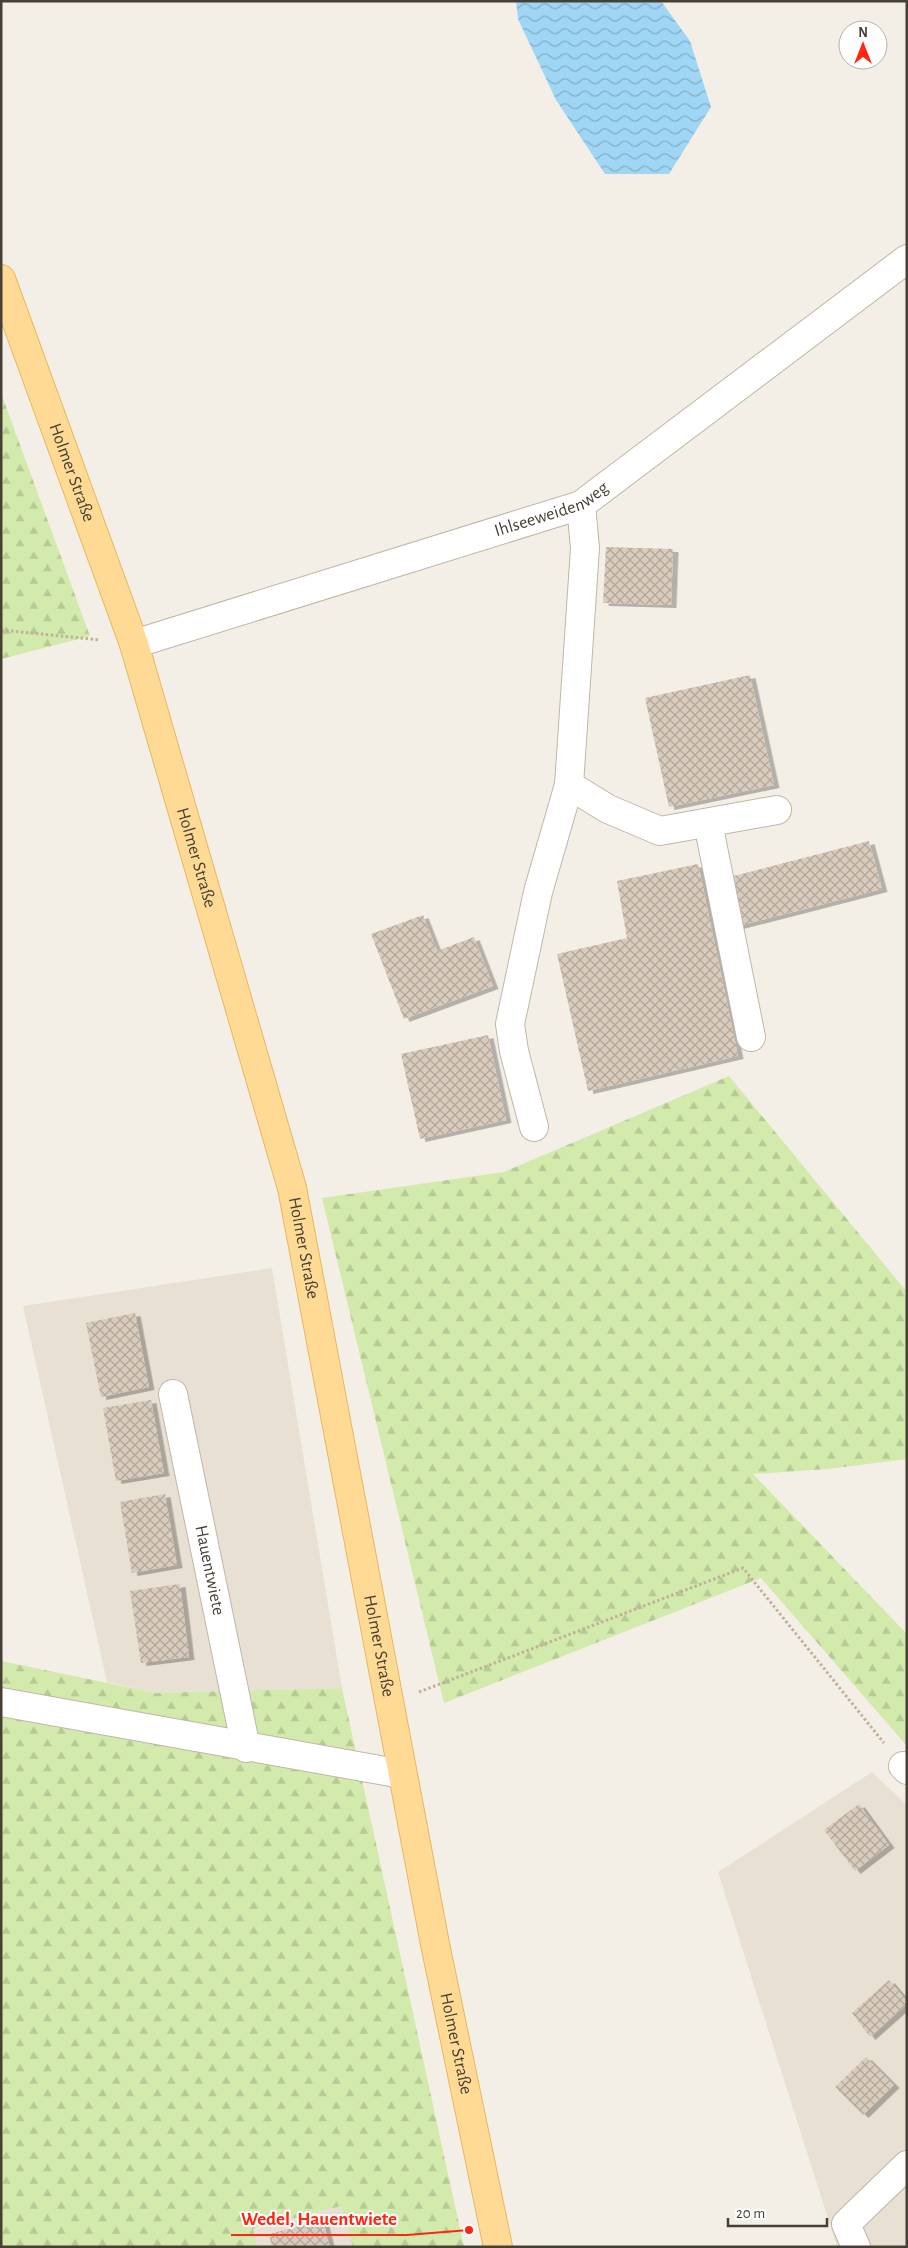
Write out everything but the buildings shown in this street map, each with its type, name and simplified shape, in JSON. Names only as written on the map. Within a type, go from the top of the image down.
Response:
[{"type":"main road","name":"Holmer Straße","points":[[1,279],[134,644],[292,1188],[402,1774],[498,2247]]},
{"type":"street","name":"Ihlseeweidenweg","points":[[134,644],[582,505],[907,259]]},
{"type":"street","points":[[534,1127],[514,1051],[510,1024],[538,892],[569,784],[585,548],[582,505]]},
{"type":"street","points":[[569,784],[608,809],[660,831],[777,810]]},
{"type":"street","points":[[708,822],[751,1037]]},
{"type":"street","name":"Hauentwiete","points":[[173,1394],[246,1748]]},
{"type":"street","points":[[1,1702],[246,1748],[402,1774]]},
{"type":"street","points":[[856,2247],[846,2224],[907,2165]]},
{"type":"path","points":[[1,630],[134,644]]},
{"type":"path","points":[[390,1702],[743,1568],[905,1768]]},
{"type":"shaded area","points":[[272,1268],[342,1688],[156,1693],[107,1682],[23,1306]]},
{"type":"shaded area","points":[[872,1772],[907,1805],[907,2247],[837,2247],[718,1872]]},
{"type":"shaded area","points":[[341,2206],[353,2247],[257,2247],[253,2230]]},
{"type":"green space","points":[[1,393],[90,636],[1,659]]},
{"type":"green space","points":[[729,1076],[907,1292],[907,1459],[828,1469],[753,1474],[907,1634],[907,1746],[761,1578],[444,1703],[322,1198],[504,1172]]},
{"type":"green space","points":[[1,1661],[156,1693],[342,1688],[464,2247],[353,2247],[341,2206],[253,2229],[257,2247],[1,2247]]},
{"type":"water","points":[[516,1],[661,1],[690,41],[711,107],[669,174],[605,174],[556,100],[518,19]]},
{"type":"place","name":"Wedel, Hauentwiete","points":[[469,2230]]}]
